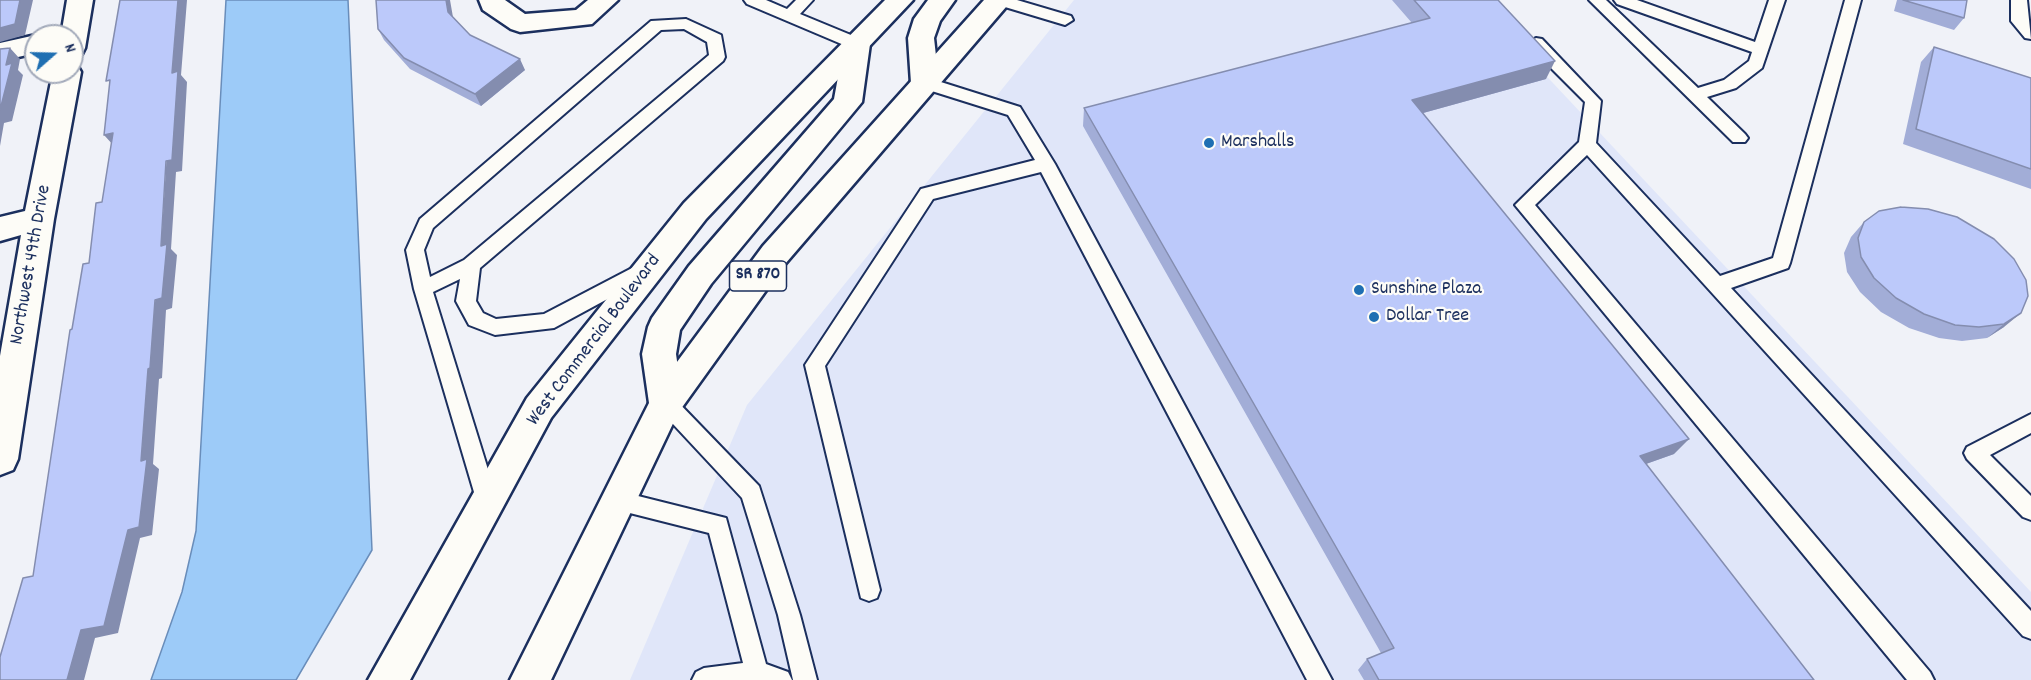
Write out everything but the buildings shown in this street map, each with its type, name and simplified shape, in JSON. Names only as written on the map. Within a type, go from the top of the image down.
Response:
[{"type":"main road","points":[[76,24],[80,0]]},
{"type":"main road","points":[[492,0],[492,4],[520,23],[583,18],[605,0]]},
{"type":"main road","name":"West Commercial Boulevard","points":[[388,680],[539,408],[695,211],[900,0]]},
{"type":"main road","points":[[925,83],[921,38],[927,19],[942,0]]},
{"type":"main road","name":"SR 870","points":[[530,680],[666,403],[774,255],[1000,0]]},
{"type":"main road","points":[[666,403],[659,354],[664,327],[700,274],[848,102],[857,44]]},
{"type":"main road","points":[[0,52],[24,47]]},
{"type":"main road","name":"Northwest 49th Drive","points":[[0,459],[39,219],[65,84]]},
{"type":"main road","points":[[0,229],[39,219]]},
{"type":"lane","points":[[752,0],[857,44]]},
{"type":"lane","points":[[789,16],[805,0]]},
{"type":"lane","points":[[1000,0],[1065,20]]},
{"type":"lane","points":[[1597,0],[1739,138]]},
{"type":"lane","points":[[1623,0],[1761,50]]},
{"type":"lane","points":[[1694,95],[1730,84],[1756,64],[1777,0]]},
{"type":"lane","points":[[1717,285],[1781,263],[1853,0]]},
{"type":"lane","points":[[2019,0],[2019,21],[2031,34]]},
{"type":"lane","points":[[423,289],[471,265],[717,57],[716,39],[686,24],[657,25],[426,224],[415,250],[423,289],[487,502]]},
{"type":"lane","points":[[1519,25],[1593,101],[1587,144],[1524,206],[1922,680]]},
{"type":"lane","points":[[925,83],[1014,111],[1046,164],[1320,680]]},
{"type":"lane","points":[[1587,144],[2031,628]]},
{"type":"lane","points":[[869,590],[815,365],[927,194],[1046,164]]},
{"type":"lane","points":[[471,265],[466,301],[476,319],[495,327],[547,322],[651,266]]},
{"type":"lane","points":[[666,403],[750,493],[789,615],[805,680]]},
{"type":"lane","points":[[2031,423],[1974,453],[2031,510]]},
{"type":"lane","points":[[618,501],[718,525],[757,673]]},
{"type":"lane","points":[[704,680],[757,673],[780,680]]},
{"type":"shaded area","points":[[1074,0],[1475,0],[2031,592],[2031,680],[630,680],[747,405]]},
{"type":"water","points":[[226,0],[348,0],[372,550],[296,680],[151,680],[182,592],[196,531]]},
{"type":"place","name":"Marshalls","points":[[1209,143]]},
{"type":"place","name":"Sunshine Plaza","points":[[1359,290]]},
{"type":"place","name":"Dollar Tree","points":[[1374,317]]}]
